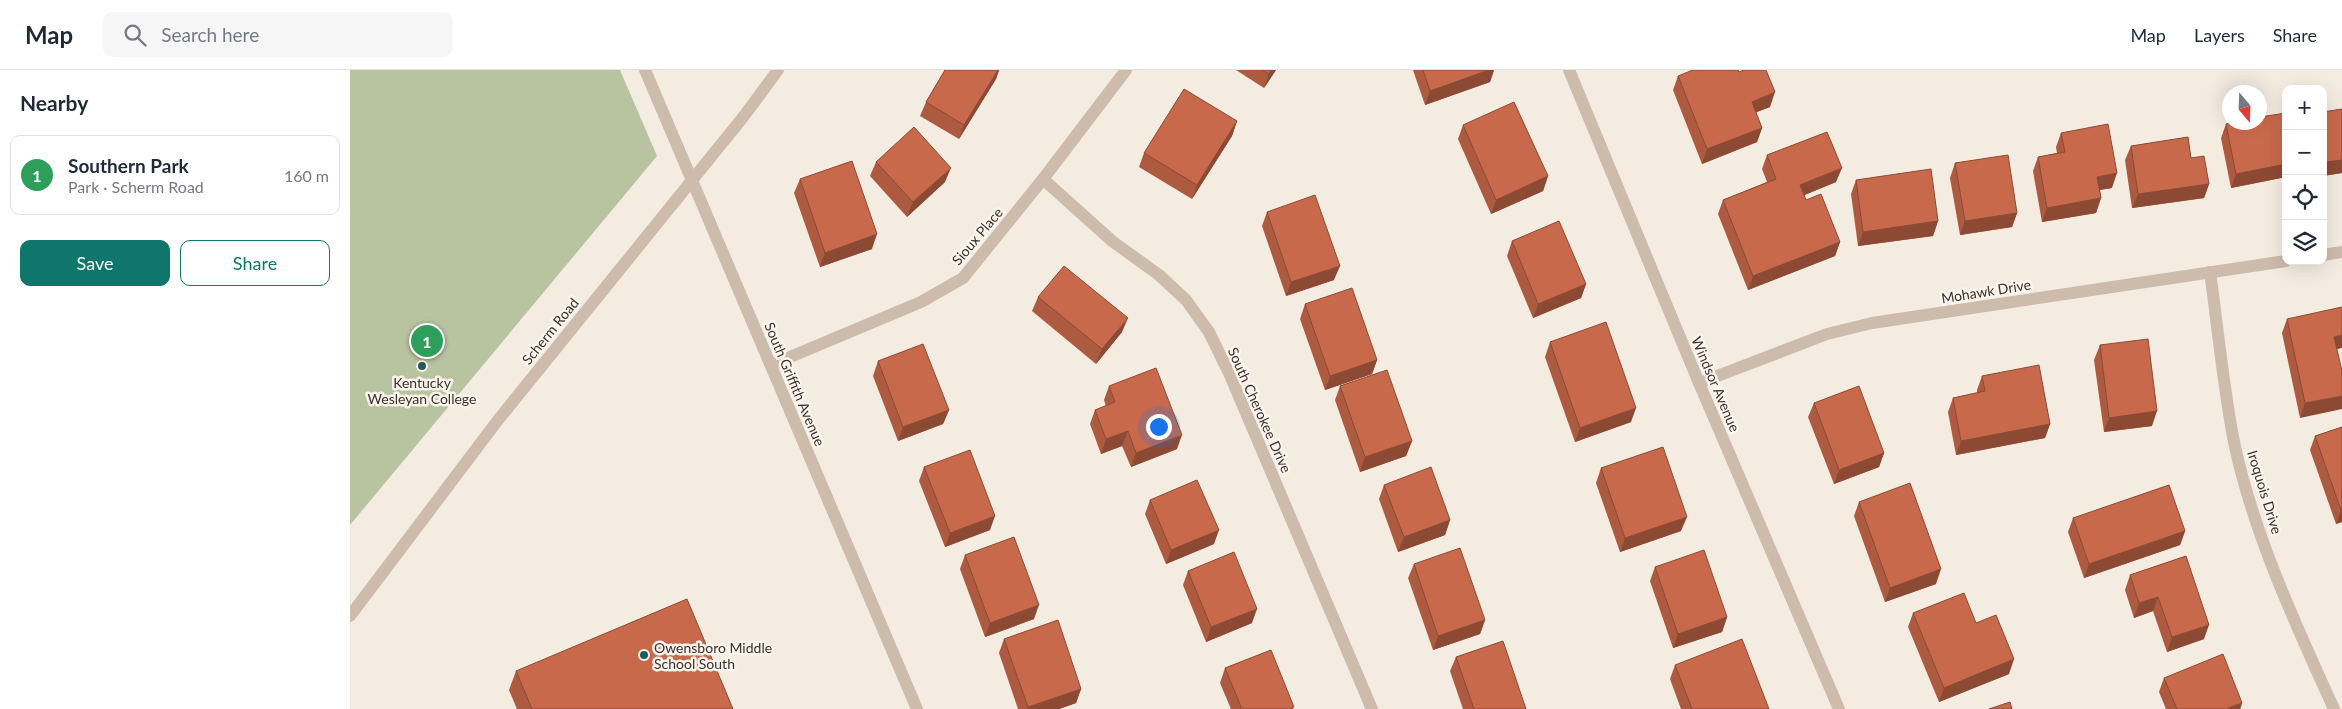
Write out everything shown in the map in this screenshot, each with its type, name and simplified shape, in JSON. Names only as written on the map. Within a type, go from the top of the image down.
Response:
[{"type":"street","name":"South Griffith Avenue","points":[[645,70],[917,709]]},
{"type":"street","name":"Scherm Road","points":[[350,616],[498,420],[778,70]]},
{"type":"street","name":"Sioux Place","points":[[771,365],[921,302],[963,278],[1043,179],[1126,70]]},
{"type":"street","name":"Windsor Avenue","points":[[1569,70],[1699,383],[1839,709]]},
{"type":"street","name":"South Cherokee Drive","points":[[1043,179],[1112,241],[1159,275],[1186,300],[1209,332],[1229,373],[1372,709]]},
{"type":"street","points":[[2327,254],[2342,252]]},
{"type":"street","name":"Mohawk Drive","points":[[1699,383],[1827,334],[1872,323],[2282,262]]},
{"type":"street","name":"Iroquois Drive","points":[[2210,272],[2234,442],[2248,495],[2290,612],[2334,709]]},
{"type":"green space","name":"Kentucky Wesleyan College","points":[[350,70],[620,70],[657,156],[350,525]]},
{"type":"building","points":[[945,70],[998,70],[964,125],[926,102]]},
{"type":"building","points":[[1263,70],[1271,70],[1269,74]]},
{"type":"building","points":[[1423,70],[1489,70],[1430,91]]},
{"type":"building","points":[[1693,70],[1738,70],[1739,72],[1744,70],[1766,70],[1775,92],[1752,102],[1762,128],[1707,149],[1678,76]]},
{"type":"building","points":[[1184,89],[1237,121],[1197,185],[1144,153]]},
{"type":"building","points":[[1514,102],[1548,176],[1496,200],[1463,125]]},
{"type":"building","points":[[2342,109],[2342,160],[2327,162],[2327,111]]},
{"type":"building","points":[[2282,114],[2282,165],[2236,174],[2227,130],[2267,130],[2267,116]]},
{"type":"building","points":[[2108,124],[2117,173],[2097,177],[2101,198],[2047,208],[2038,157],[2065,152],[2061,133]]},
{"type":"building","points":[[914,127],[951,168],[913,202],[876,162]]},
{"type":"building","points":[[1827,132],[1842,168],[1800,185],[1806,200],[1821,194],[1840,242],[1753,276],[1723,200],[1776,179],[1767,155]]},
{"type":"building","points":[[2188,137],[2191,158],[2204,156],[2209,184],[2138,194],[2131,146]]},
{"type":"building","points":[[2008,155],[2017,213],[1965,221],[1955,163]]},
{"type":"building","points":[[852,161],[877,234],[825,253],[800,179]]},
{"type":"building","points":[[1931,169],[1938,221],[1863,232],[1856,180]]},
{"type":"building","points":[[1315,195],[1340,266],[1291,282],[1267,212]]},
{"type":"building","points":[[1559,221],[1586,284],[1538,304],[1512,241]]},
{"type":"building","points":[[1064,266],[1128,318],[1102,349],[1038,297]]},
{"type":"building","points":[[1352,288],[1377,360],[1330,376],[1305,304]]},
{"type":"building","points":[[2342,307],[2342,335],[2334,337],[2342,371],[2342,396],[2305,403],[2287,319]]},
{"type":"building","points":[[1606,322],[1636,408],[1580,428],[1550,342]]},
{"type":"building","points":[[2148,339],[2157,411],[2109,418],[2100,345]]},
{"type":"building","points":[[923,344],[949,410],[903,427],[878,361]]},
{"type":"building","points":[[2039,365],[2050,424],[1961,441],[1953,398],[1985,391],[1982,376]]},
{"type":"building","points":[[1156,368],[1182,435],[1136,453],[1128,431],[1106,439],[1095,410],[1115,402],[1109,386]]},
{"type":"building","points":[[1387,370],[1412,441],[1365,457],[1340,386]]},
{"type":"building","points":[[1859,386],[1884,453],[1839,470],[1814,403]]},
{"type":"building","points":[[2342,427],[2342,509],[2341,510],[2315,436]]},
{"type":"building","points":[[1663,447],[1687,517],[1625,538],[1601,468]]},
{"type":"building","points":[[970,450],[995,516],[950,533],[924,467]]},
{"type":"building","points":[[1431,467],[1450,520],[1404,537],[1384,485]]},
{"type":"building","points":[[1197,480],[1219,530],[1171,550],[1150,500]]},
{"type":"building","points":[[1910,483],[1941,569],[1890,588],[1859,502]]},
{"type":"building","points":[[2169,485],[2185,531],[2089,564],[2073,518]]},
{"type":"building","points":[[1014,537],[1039,605],[990,623],[965,555]]},
{"type":"building","points":[[1460,548],[1485,620],[1438,636],[1414,564]]},
{"type":"building","points":[[1704,550],[1727,617],[1678,634],[1655,567]]},
{"type":"building","points":[[1234,552],[1257,609],[1211,627],[1188,571]]},
{"type":"building","points":[[2186,556],[2209,625],[2172,637],[2158,597],[2139,603],[2130,575]]},
{"type":"building","points":[[1964,593],[1976,623],[1996,615],[2014,659],[1944,688],[1913,613]]},
{"type":"building","name":"Owensboro Middle School South","points":[[687,599],[733,709],[532,709],[516,671]]},
{"type":"building","points":[[1058,620],[1081,689],[1028,707],[1004,639]]},
{"type":"building","points":[[1742,639],[1769,709],[1692,709],[1675,665]]},
{"type":"building","points":[[1503,641],[1526,709],[1474,709],[1456,657]]},
{"type":"building","points":[[1271,650],[1294,707],[1289,709],[1242,709],[1225,668]]},
{"type":"building","points":[[2223,654],[2242,703],[2228,709],[2177,709],[2164,678]]},
{"type":"building","points":[[2010,702],[2012,709],[1989,709]]},
{"type":"place","name":"Southern Park","points":[[427,341]]},
{"type":"place","name":"Kentucky Wesleyan College","points":[[422,366]]},
{"type":"place","name":"Owensboro Middle School South","points":[[644,655]]}]
